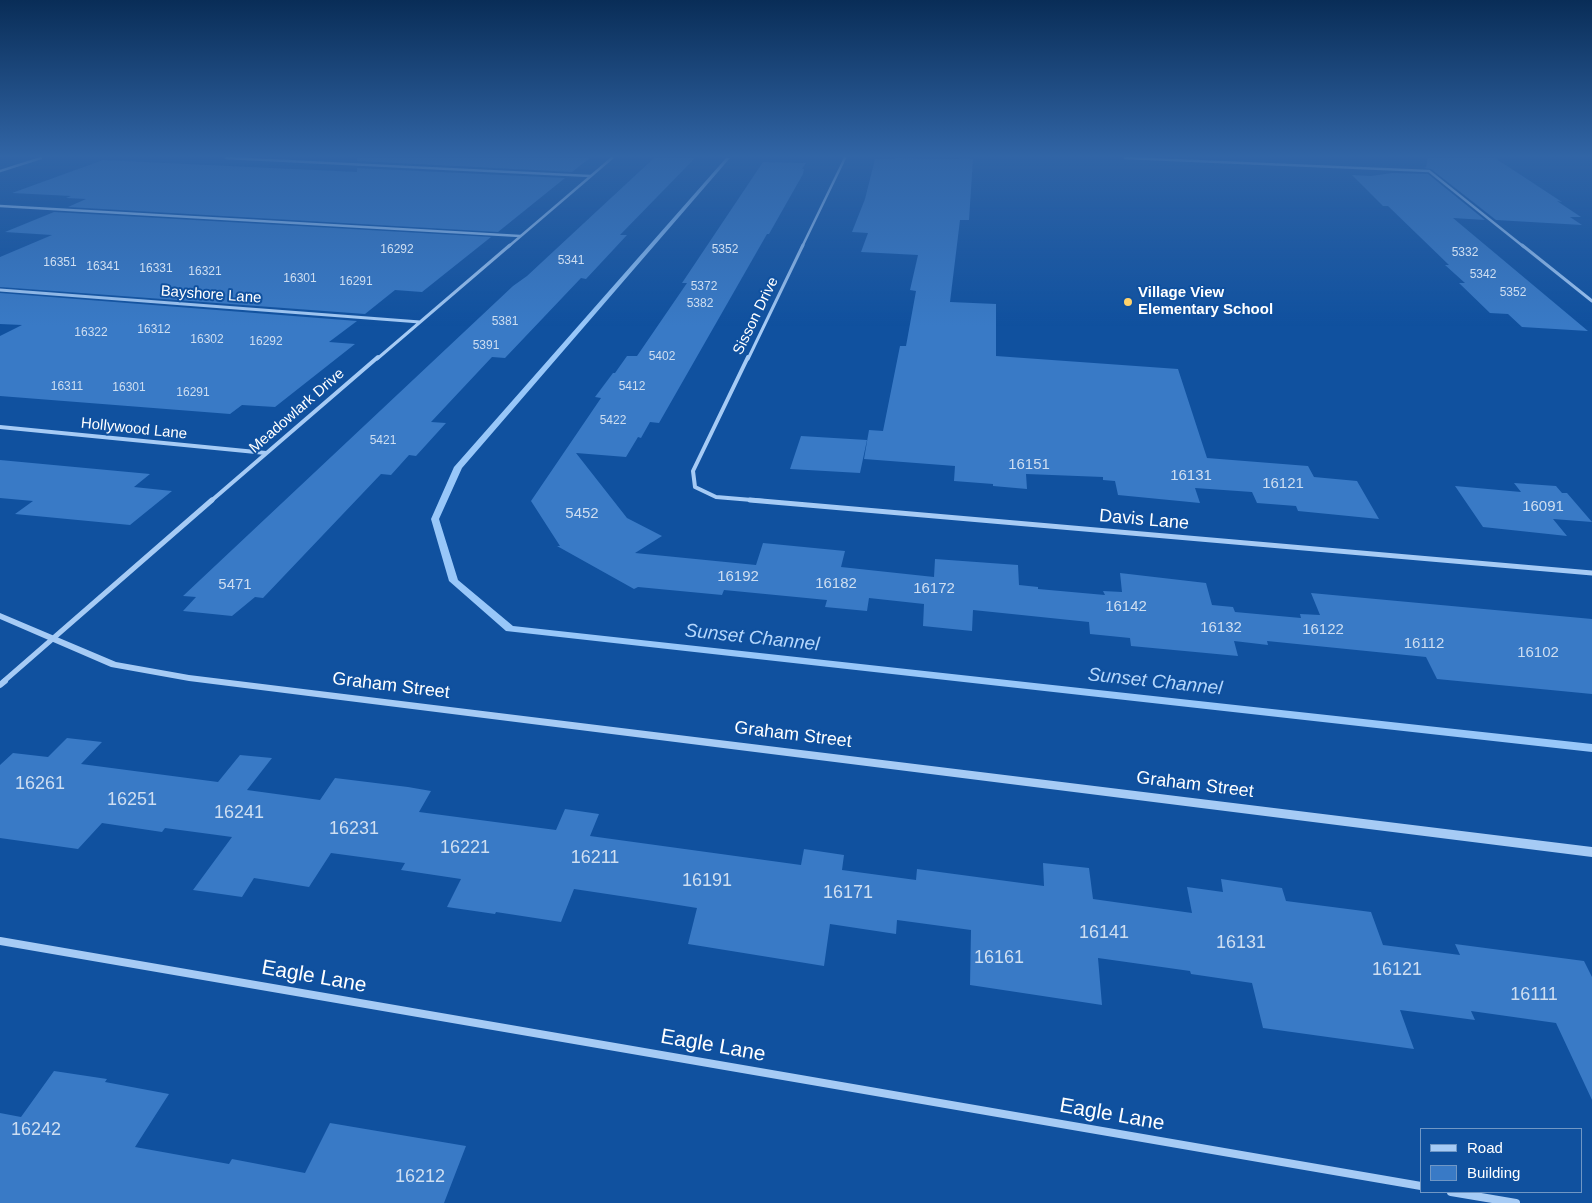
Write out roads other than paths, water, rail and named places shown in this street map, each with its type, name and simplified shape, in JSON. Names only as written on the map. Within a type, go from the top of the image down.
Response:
[{"type":"street","points":[[141,214],[520,236]]},
{"type":"street","name":"Meadowlark Drive","points":[[0,685],[266,453],[546,214]]},
{"type":"street","name":"Sisson Drive","points":[[695,487],[693,471],[818,214]]},
{"type":"street","points":[[1483,214],[1592,301]]},
{"type":"street","name":"Bayshore Lane","points":[[0,290],[420,322]]},
{"type":"street","name":"Hollywood Lane","points":[[0,427],[266,453]]},
{"type":"street","name":"Davis Lane","points":[[695,487],[716,497],[1592,573]]},
{"type":"street","name":"Graham Street","points":[[0,616],[114,665],[189,678],[1592,852]]},
{"type":"street","name":"Eagle Lane","points":[[0,941],[1420,1186]]},
{"type":"street","points":[[1457,1193],[1516,1203]]},
{"type":"waterway","name":"Sunset Channel","points":[[679,214],[458,467],[435,519],[454,581],[510,629],[1592,748]]},
{"type":"place","name":"Village View Elementary School","points":[[1128,302]]}]
